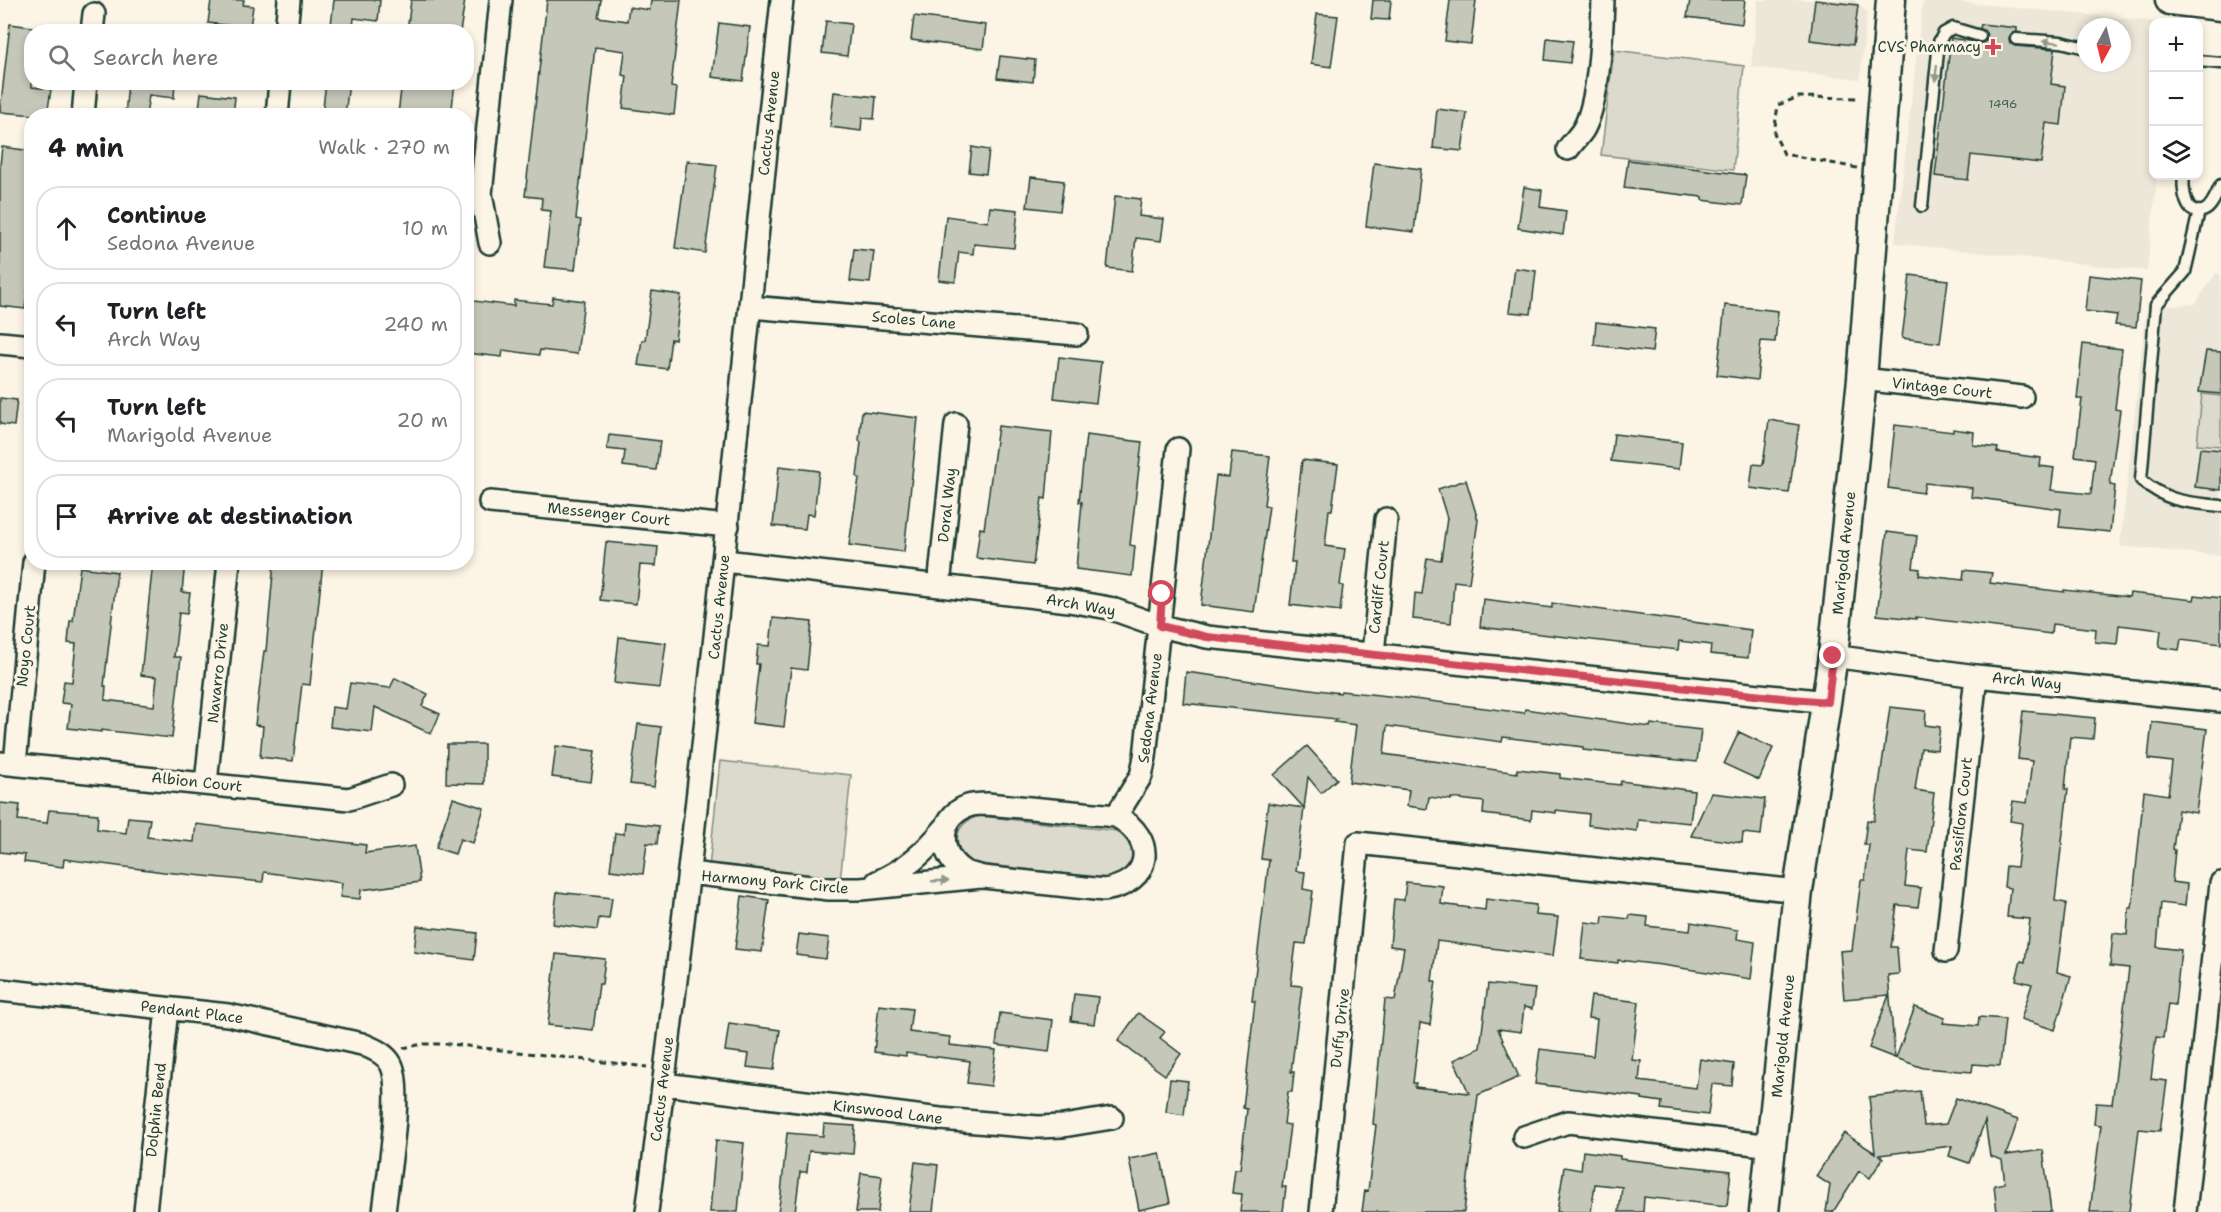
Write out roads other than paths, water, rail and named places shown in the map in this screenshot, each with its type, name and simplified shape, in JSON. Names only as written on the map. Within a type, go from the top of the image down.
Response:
[{"type":"street","points":[[287,24],[289,0]]},
{"type":"street","points":[[490,243],[481,194],[501,0]]},
{"type":"street","name":"Cactus Avenue","points":[[647,1212],[725,561],[782,0]]},
{"type":"street","points":[[1568,148],[1584,128],[1592,105],[1601,45],[1603,0]]},
{"type":"street","name":"Marigold Avenue","points":[[1764,1212],[1798,891],[1828,702],[1833,656],[1862,379],[1891,0]]},
{"type":"street","points":[[2170,0],[2221,6]]},
{"type":"street","points":[[84,108],[85,90]]},
{"type":"street","points":[[278,108],[279,90]]},
{"type":"street","name":"Scoles Lane","points":[[750,307],[1077,334]]},
{"type":"street","points":[[0,343],[24,345]]},
{"type":"street","name":"Vintage Court","points":[[1862,379],[2022,397]]},
{"type":"street","name":"Doral Way","points":[[939,586],[956,424]]},
{"type":"street","name":"Sedona Avenue","points":[[1116,816],[1141,776],[1145,757],[1178,449]]},
{"type":"street","name":"Messenger Court","points":[[490,502],[728,526]]},
{"type":"street","name":"Cardiff Court","points":[[1373,654],[1386,519]]},
{"type":"street","name":"Arch Way","points":[[725,561],[1069,601],[1109,608],[1160,626],[1207,637],[1828,702]]},
{"type":"street","name":"Noyo Court","points":[[7,764],[33,570]]},
{"type":"street","name":"Navarro Drive","points":[[206,783],[229,570]]},
{"type":"street","name":"Arch Way","points":[[1833,656],[1976,676],[2221,701]]},
{"type":"street","name":"Passiflora Court","points":[[1946,951],[1976,676]]},
{"type":"street","name":"Albion Court","points":[[7,764],[349,799],[392,785]]},
{"type":"street","name":"Harmony Park Circle","points":[[861,890],[905,868],[922,854],[944,829],[948,820],[969,805],[1116,816],[1131,824],[1138,833],[1144,846],[1144,858],[1139,871],[1131,880],[1120,888],[1104,890],[983,877],[965,872],[951,861],[945,847],[944,829]]},
{"type":"street","name":"Duffy Drive","points":[[1321,1212],[1358,843],[1798,891]]},
{"type":"street","name":"Harmony Park Circle","points":[[689,873],[829,889],[861,890],[983,877]]},
{"type":"street","points":[[2185,1212],[2221,883]]},
{"type":"street","name":"Pendant Place","points":[[0,990],[228,1015],[362,1044],[381,1052],[390,1063],[397,1086],[384,1212]]},
{"type":"street","name":"Dolphin Bend","points":[[145,1212],[167,1009]]},
{"type":"street","name":"Kinswood Lane","points":[[664,1077],[940,1119],[1038,1127],[1063,1126],[1113,1118]]},
{"type":"street","points":[[1524,1137],[1568,1122],[1772,1146]]},
{"type":"lane","points":[[1922,206],[1939,42],[1944,33],[1953,28],[1980,36]]},
{"type":"lane","points":[[2016,39],[2061,42],[2077,46]]},
{"type":"lane","points":[[2203,61],[2221,63]]},
{"type":"lane","points":[[2183,180],[2182,187],[2186,203],[2199,211],[2210,206],[2221,185]]},
{"type":"lane","points":[[2199,211],[2185,272],[2156,304],[2142,480],[2158,494],[2176,501],[2221,506]]},
{"type":"place","name":"CVS Pharmacy","points":[[1993,47]]}]
